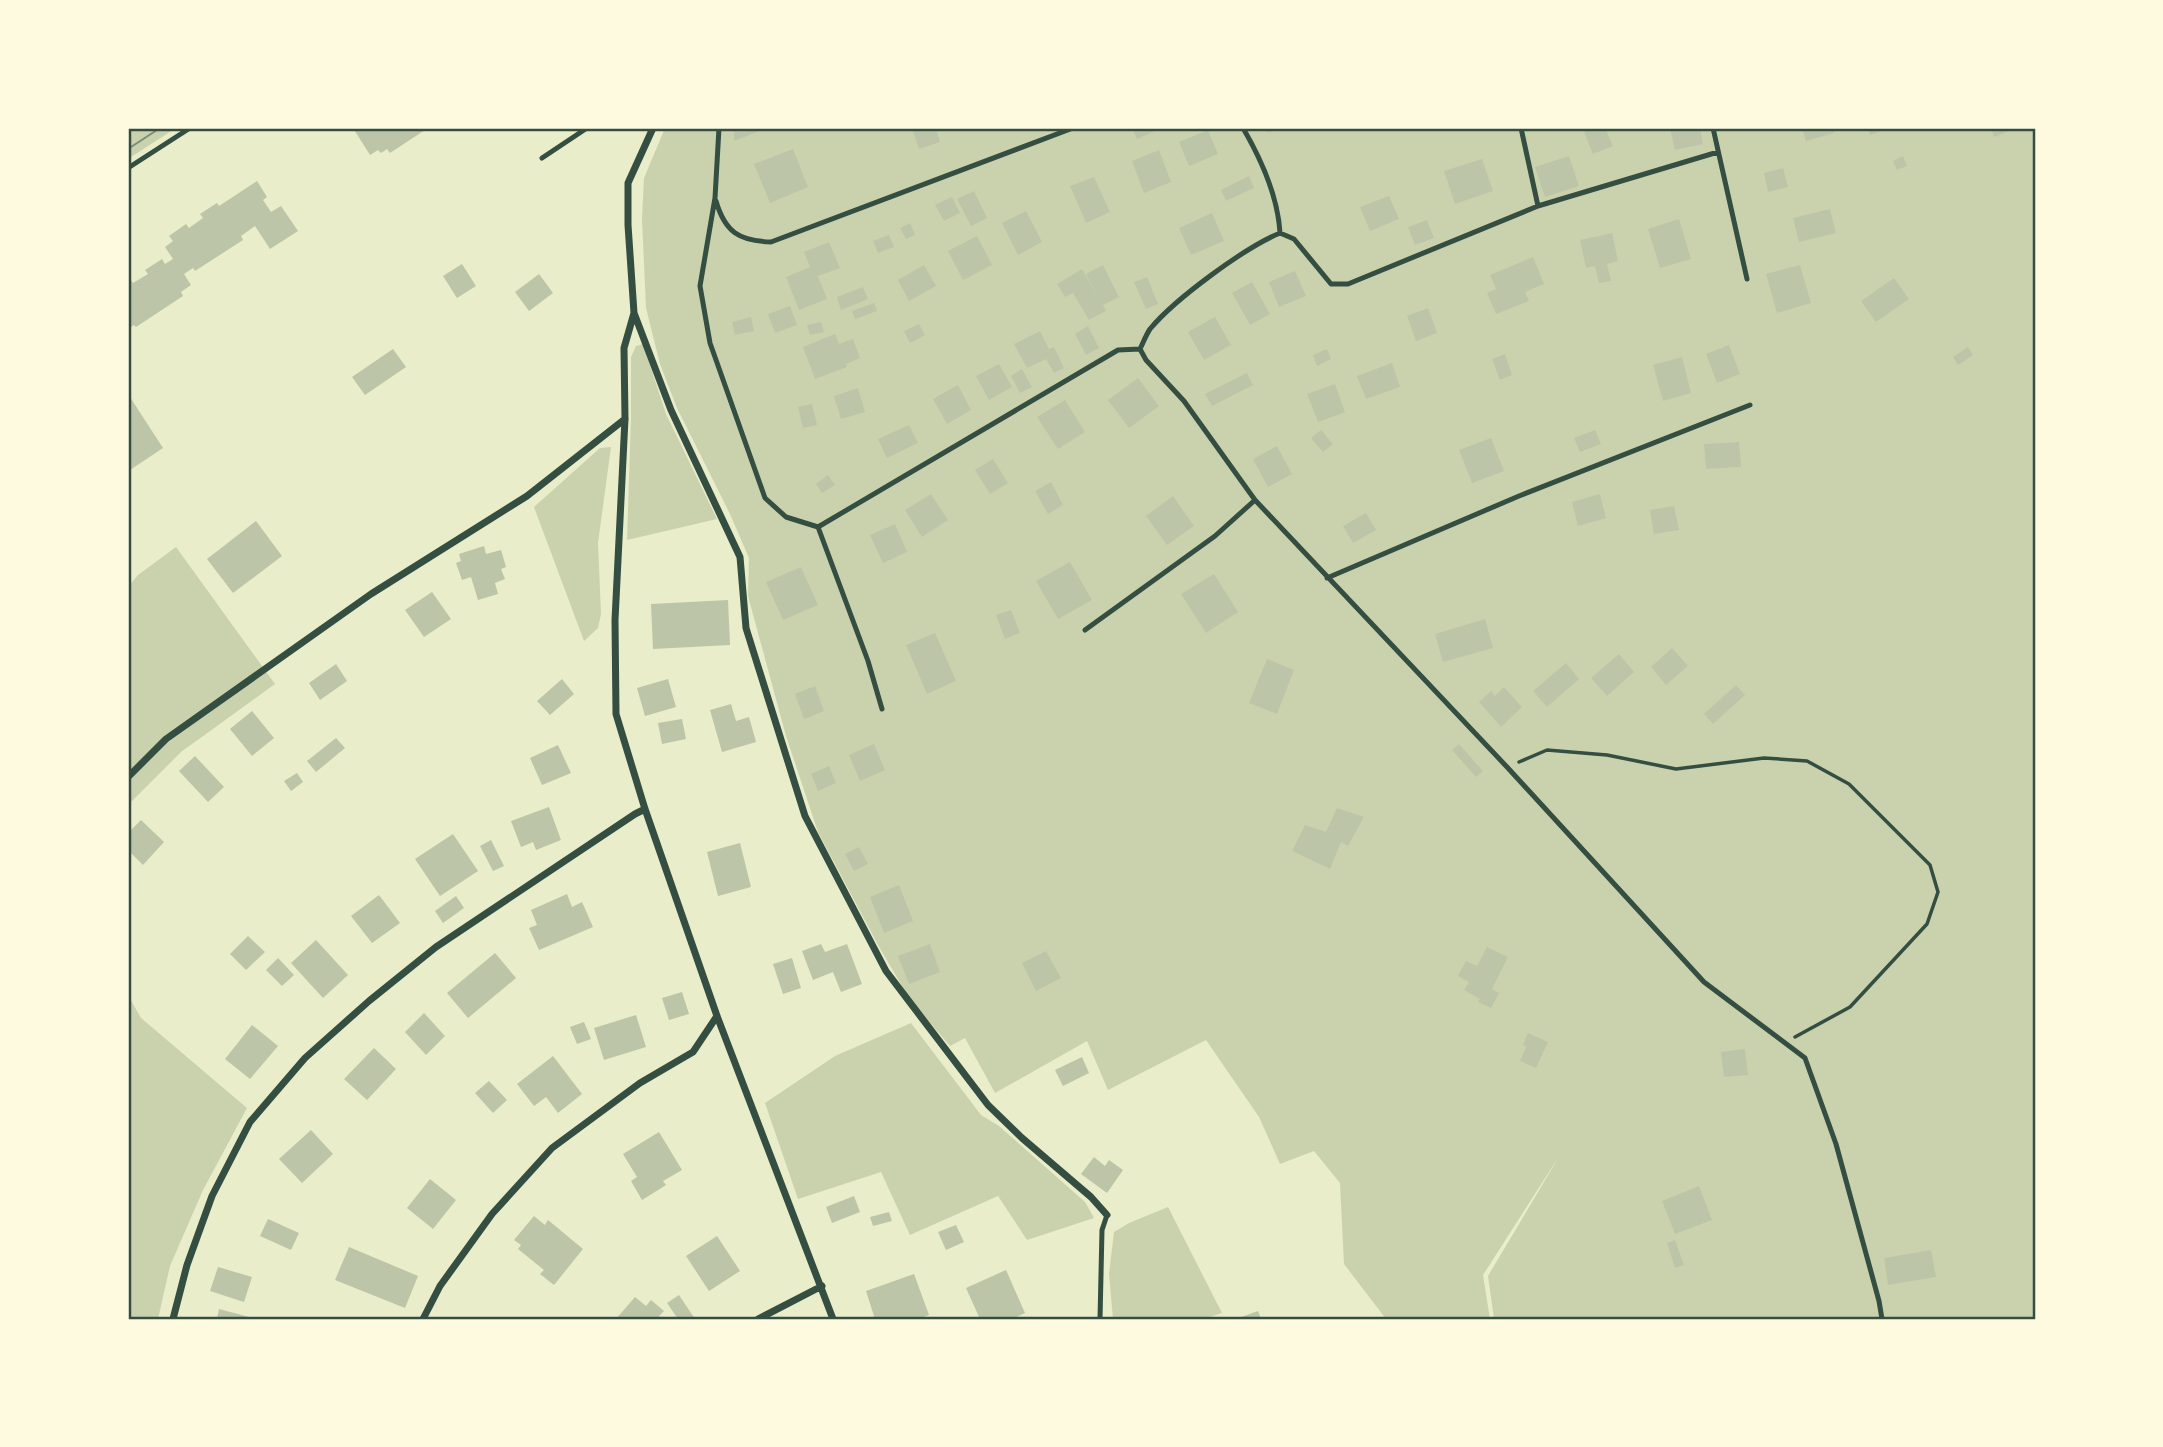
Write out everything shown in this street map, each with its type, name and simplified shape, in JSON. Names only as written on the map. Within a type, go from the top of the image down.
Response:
[{"type":"street","points":[[653,128],[628,183],[634,313],[671,410],[740,557],[746,628],[805,817],[886,971],[988,1105],[1091,1197],[1107,1215]]},
{"type":"street","points":[[634,313],[624,348],[625,419],[615,620],[616,714],[645,809],[717,1016],[833,1319]]},
{"type":"street","points":[[128,777],[166,738],[371,594],[527,496],[625,419]]},
{"type":"street","points":[[173,1319],[187,1265],[212,1196],[243,1134],[250,1122],[305,1058],[369,1000],[436,947],[645,809]]},
{"type":"street","points":[[423,1319],[440,1286],[492,1213],[552,1148],[640,1083],[693,1052],[717,1016]]},
{"type":"street","points":[[758,1319],[822,1286]]},
{"type":"lane","points":[[128,168],[190,128]]},
{"type":"lane","points":[[542,158],[587,128]]},
{"type":"lane","points":[[719,128],[715,198],[699,286],[709,343],[765,498],[786,517],[818,527],[1118,350],[1140,349]]},
{"type":"lane","points":[[715,198],[722,221],[735,233],[752,241],[771,242],[1073,128]]},
{"type":"lane","points":[[1243,128],[1258,154],[1280,220],[1280,233]]},
{"type":"lane","points":[[1521,128],[1538,206]]},
{"type":"lane","points":[[1713,128],[1747,279]]},
{"type":"lane","points":[[1140,349],[1149,331],[1194,288],[1265,239],[1280,233],[1294,239],[1331,284],[1348,284],[1538,206],[1718,152]]},
{"type":"lane","points":[[1140,349],[1146,360],[1184,401],[1255,500],[1507,767],[1704,982],[1805,1058],[1836,1144],[1882,1319]]},
{"type":"lane","points":[[1327,578],[1519,496],[1751,405]]},
{"type":"lane","points":[[1085,630],[1215,536],[1255,500]]},
{"type":"lane","points":[[818,527],[868,661],[882,709]]},
{"type":"lane","points":[[1100,1319],[1102,1230],[1107,1215]]},
{"type":"path","points":[[1507,767],[1547,750],[1607,755],[1676,769],[1763,758],[1807,761],[1849,784],[1930,865],[1938,892],[1927,924],[1850,1007],[1785,1042]]},
{"type":"green space","points":[[128,128],[176,128],[128,159]]},
{"type":"green space","points":[[665,128],[2035,128],[2035,1319],[1494,1319],[1488,1276],[1560,1155],[1483,1275],[1490,1319],[1386,1319],[1344,1264],[1340,1183],[1314,1151],[1280,1164],[1259,1117],[1206,1040],[1108,1090],[1087,1041],[995,1093],[965,1038],[950,1046],[909,998],[818,832],[786,736],[748,596],[749,558],[677,408],[660,364],[646,308],[642,219],[644,178]]},
{"type":"green space","points":[[643,344],[666,414],[717,519],[627,540],[631,357],[636,346]]},
{"type":"green space","points":[[611,447],[598,543],[601,614],[598,628],[584,641],[534,507],[600,448]]},
{"type":"green space","points":[[176,547],[275,684],[181,752],[128,805],[128,587],[138,575]]},
{"type":"green space","points":[[128,995],[141,1018],[247,1108],[203,1190],[170,1266],[158,1319],[128,1319]]},
{"type":"green space","points":[[911,1023],[981,1115],[999,1126],[1085,1202],[1094,1218],[1027,1240],[998,1196],[910,1235],[881,1172],[798,1199],[765,1103],[835,1056]]},
{"type":"green space","points":[[1168,1207],[1222,1313],[1204,1319],[1113,1319],[1109,1274],[1114,1232]]},
{"type":"building","points":[[353,128],[428,128],[390,153],[387,149],[370,155]]},
{"type":"building","points":[[734,128],[767,128],[734,141]]},
{"type":"building","points":[[912,128],[936,128],[940,142],[919,149]]},
{"type":"building","points":[[1132,128],[1154,128],[1155,131],[1137,139]]},
{"type":"building","points":[[1265,128],[1283,128],[1267,133]]},
{"type":"building","points":[[1593,128],[1605,128],[1613,146],[1593,154],[1584,132]]},
{"type":"building","points":[[1670,128],[1700,128],[1703,144],[1675,150]]},
{"type":"building","points":[[1802,128],[1832,128],[1834,133],[1806,141]]},
{"type":"building","points":[[1867,128],[1881,128],[1882,131],[1870,135]]},
{"type":"building","points":[[1991,128],[2012,128],[2012,130],[1994,137]]},
{"type":"building","points":[[1208,130],[1218,154],[1189,166],[1179,142]]},
{"type":"building","points":[[793,149],[808,187],[770,203],[754,164]]},
{"type":"building","points":[[1159,150],[1171,182],[1144,193],[1132,161]]},
{"type":"building","points":[[1569,156],[1579,186],[1545,197],[1535,167]]},
{"type":"building","points":[[1903,156],[1907,166],[1897,170],[1893,161]]},
{"type":"building","points":[[1482,159],[1493,191],[1455,204],[1444,171]]},
{"type":"building","points":[[1783,168],[1788,187],[1768,192],[1764,173]]},
{"type":"building","points":[[1249,176],[1254,188],[1226,201],[1221,190]]},
{"type":"building","points":[[1094,177],[1110,212],[1086,223],[1070,186]]},
{"type":"building","points":[[257,181],[267,197],[263,200],[271,212],[281,206],[298,231],[270,249],[255,226],[241,236],[243,240],[195,271],[193,268],[184,274],[191,285],[181,292],[183,296],[136,327],[134,325],[128,329],[128,281],[130,279],[133,283],[148,274],[145,270],[162,259],[165,264],[173,259],[165,247],[173,241],[169,236],[186,224],[189,228],[203,218],[200,214],[217,203],[219,206]]},
{"type":"building","points":[[974,191],[987,218],[971,226],[957,199]]},
{"type":"building","points":[[1389,196],[1399,219],[1370,231],[1360,207]]},
{"type":"building","points":[[952,197],[960,213],[944,221],[935,205]]},
{"type":"building","points":[[1830,209],[1836,233],[1799,242],[1793,218]]},
{"type":"building","points":[[1026,211],[1042,242],[1018,255],[1002,223]]},
{"type":"building","points":[[1212,213],[1224,241],[1191,255],[1179,228]]},
{"type":"building","points":[[1679,219],[1691,259],[1660,268],[1648,229]]},
{"type":"building","points":[[1427,220],[1434,238],[1415,245],[1408,227]]},
{"type":"building","points":[[910,223],[915,235],[906,239],[900,228]]},
{"type":"building","points":[[1612,233],[1618,261],[1607,264],[1611,281],[1599,283],[1595,266],[1586,268],[1580,240]]},
{"type":"building","points":[[889,235],[894,247],[878,253],[873,241]]},
{"type":"building","points":[[977,236],[992,265],[963,280],[948,251]]},
{"type":"building","points":[[829,242],[840,268],[818,276],[827,299],[799,310],[786,277],[810,267],[804,252]]},
{"type":"building","points":[[1533,257],[1544,284],[1525,292],[1529,301],[1496,314],[1487,293],[1496,289],[1490,275]]},
{"type":"building","points":[[462,264],[476,286],[457,298],[443,276]]},
{"type":"building","points":[[924,265],[936,286],[909,301],[898,280]]},
{"type":"building","points":[[1103,265],[1119,297],[1103,305],[1106,311],[1089,320],[1073,293],[1065,297],[1057,284],[1082,269],[1097,296],[1086,274]]},
{"type":"building","points":[[1800,265],[1811,303],[1777,313],[1766,274]]},
{"type":"building","points":[[1295,271],[1306,296],[1279,307],[1269,282]]},
{"type":"building","points":[[539,274],[553,293],[529,311],[515,292]]},
{"type":"building","points":[[1147,277],[1158,304],[1146,309],[1134,282]]},
{"type":"building","points":[[1894,278],[1909,299],[1876,322],[1861,301]]},
{"type":"building","points":[[1252,282],[1270,314],[1250,325],[1232,293]]},
{"type":"building","points":[[863,287],[868,299],[841,310],[837,297]]},
{"type":"building","points":[[874,303],[877,311],[855,319],[852,311]]},
{"type":"building","points":[[790,306],[797,325],[775,333],[768,314]]},
{"type":"building","points":[[1428,308],[1437,333],[1416,341],[1407,316]]},
{"type":"building","points":[[751,317],[754,331],[735,335],[732,322]]},
{"type":"building","points":[[1215,317],[1231,345],[1204,360],[1188,332]]},
{"type":"building","points":[[821,322],[824,332],[810,335],[807,325]]},
{"type":"building","points":[[919,324],[925,335],[910,343],[904,331]]},
{"type":"building","points":[[1088,326],[1099,348],[1086,355],[1075,334]]},
{"type":"building","points":[[1040,331],[1049,349],[1054,347],[1064,368],[1054,373],[1046,359],[1027,368],[1014,344]]},
{"type":"building","points":[[835,334],[839,344],[853,339],[860,358],[846,364],[847,367],[815,379],[803,347]]},
{"type":"building","points":[[1729,345],[1740,374],[1717,383],[1706,354]]},
{"type":"building","points":[[1968,347],[1973,355],[1958,365],[1953,357]]},
{"type":"building","points":[[393,349],[406,367],[365,395],[352,377]]},
{"type":"building","points":[[1327,349],[1331,359],[1317,366],[1313,355]]},
{"type":"building","points":[[1505,354],[1512,375],[1500,380],[1492,359]]},
{"type":"building","points":[[1682,357],[1691,393],[1663,401],[1653,365]]},
{"type":"building","points":[[1392,363],[1400,387],[1366,399],[1357,376]]},
{"type":"building","points":[[999,364],[1012,387],[989,400],[976,376]]},
{"type":"building","points":[[1022,369],[1032,387],[1020,393],[1011,376]]},
{"type":"building","points":[[1247,373],[1253,385],[1212,406],[1205,394]]},
{"type":"building","points":[[1138,378],[1159,406],[1129,428],[1108,400]]},
{"type":"building","points":[[1335,384],[1345,412],[1318,422],[1307,394]]},
{"type":"building","points":[[958,385],[971,410],[947,424],[933,399]]},
{"type":"building","points":[[858,388],[865,412],[841,419],[834,396]]},
{"type":"building","points":[[128,394],[163,448],[130,470],[128,467]]},
{"type":"building","points":[[1065,400],[1085,432],[1058,449],[1037,417]]},
{"type":"building","points":[[812,404],[817,425],[803,428],[798,407]]},
{"type":"building","points":[[909,425],[918,443],[887,458],[878,439]]},
{"type":"building","points":[[1321,430],[1333,444],[1323,452],[1311,438]]},
{"type":"building","points":[[1595,430],[1601,444],[1580,452],[1574,438]]},
{"type":"building","points":[[1491,438],[1504,471],[1472,483],[1459,450]]},
{"type":"building","points":[[1739,442],[1741,467],[1706,469],[1704,444]]},
{"type":"building","points":[[1277,446],[1292,474],[1268,487],[1253,459]]},
{"type":"building","points":[[993,459],[1008,483],[990,494],[975,470]]},
{"type":"building","points":[[828,475],[835,485],[822,493],[816,484]]},
{"type":"building","points":[[1051,482],[1063,505],[1048,514],[1035,491]]},
{"type":"building","points":[[931,494],[948,520],[922,537],[905,510]]},
{"type":"building","points":[[1600,494],[1606,518],[1578,526],[1572,502]]},
{"type":"building","points":[[1173,496],[1194,526],[1167,545],[1146,516]]},
{"type":"building","points":[[1674,506],[1679,530],[1654,534],[1650,510]]},
{"type":"building","points":[[1366,513],[1376,530],[1353,543],[1343,526]]},
{"type":"building","points":[[256,521],[282,556],[233,593],[207,559]]},
{"type":"building","points":[[895,524],[907,552],[883,563],[870,535]]},
{"type":"building","points":[[484,546],[486,554],[501,550],[506,567],[501,569],[505,579],[495,583],[498,594],[478,600],[471,577],[462,580],[456,563],[461,561],[459,554]]},
{"type":"building","points":[[1070,562],[1092,600],[1058,619],[1036,581]]},
{"type":"building","points":[[801,567],[818,605],[783,620],[766,582]]},
{"type":"building","points":[[1214,574],[1238,612],[1206,633],[1181,594]]},
{"type":"building","points":[[432,592],[451,619],[424,637],[405,610]]},
{"type":"building","points":[[728,600],[730,645],[653,649],[651,604]]},
{"type":"building","points":[[1011,610],[1020,633],[1005,639],[996,615]]},
{"type":"building","points":[[1485,619],[1493,648],[1443,662],[1435,634]]},
{"type":"building","points":[[935,633],[956,681],[927,694],[906,645]]},
{"type":"building","points":[[1672,648],[1688,666],[1666,685],[1651,667]]},
{"type":"building","points":[[1619,654],[1634,672],[1607,696],[1591,678]]},
{"type":"building","points":[[1267,659],[1294,670],[1277,714],[1249,703]]},
{"type":"building","points":[[1566,663],[1579,679],[1547,707],[1533,691]]},
{"type":"building","points":[[336,664],[347,681],[320,700],[309,683]]},
{"type":"building","points":[[562,679],[574,694],[550,715],[537,701]]},
{"type":"building","points":[[668,679],[676,707],[645,716],[637,688]]},
{"type":"building","points":[[1736,685],[1745,695],[1713,724],[1704,714]]},
{"type":"building","points":[[815,686],[824,711],[804,719],[795,694]]},
{"type":"building","points":[[1504,687],[1522,707],[1501,727],[1479,702],[1491,691],[1495,696]]},
{"type":"building","points":[[731,704],[736,721],[749,717],[756,742],[722,752],[710,710]]},
{"type":"building","points":[[252,711],[274,738],[252,756],[230,729]]},
{"type":"building","points":[[682,719],[686,739],[662,744],[658,723]]},
{"type":"building","points":[[336,738],[345,748],[316,772],[307,761]]},
{"type":"building","points":[[874,744],[885,770],[860,781],[849,755]]},
{"type":"building","points":[[1459,744],[1483,771],[1476,777],[1452,750]]},
{"type":"building","points":[[558,745],[571,773],[542,785],[530,758]]},
{"type":"building","points":[[195,756],[224,787],[208,802],[179,771]]},
{"type":"building","points":[[829,766],[836,783],[818,791],[811,774]]},
{"type":"building","points":[[297,773],[303,782],[291,791],[284,781]]},
{"type":"building","points":[[549,807],[561,840],[536,850],[533,842],[521,847],[511,821]]},
{"type":"building","points":[[1337,808],[1364,817],[1348,846],[1341,842],[1330,869],[1292,851],[1305,825],[1326,832]]},
{"type":"building","points":[[141,820],[164,842],[143,865],[128,850],[128,833]]},
{"type":"building","points":[[453,834],[478,871],[440,896],[415,859]]},
{"type":"building","points":[[491,840],[504,866],[493,871],[480,846]]},
{"type":"building","points":[[740,843],[751,887],[718,896],[707,852]]},
{"type":"building","points":[[859,847],[868,864],[854,871],[845,854]]},
{"type":"building","points":[[899,885],[913,921],[884,933],[870,897]]},
{"type":"building","points":[[567,894],[572,907],[582,902],[593,927],[539,950],[529,928],[537,925],[531,910]]},
{"type":"building","points":[[379,895],[400,923],[372,943],[351,916]]},
{"type":"building","points":[[456,896],[464,908],[443,923],[435,911]]},
{"type":"building","points":[[248,936],[265,952],[246,970],[230,954]]},
{"type":"building","points":[[316,940],[348,975],[323,998],[291,963]]},
{"type":"building","points":[[821,944],[825,952],[847,944],[862,984],[841,992],[833,972],[813,980],[802,951]]},
{"type":"building","points":[[930,944],[940,972],[909,984],[898,956]]},
{"type":"building","points":[[1487,947],[1508,957],[1492,989],[1499,993],[1491,1008],[1478,1002],[1480,999],[1464,990],[1469,982],[1458,976],[1466,961],[1477,966]]},
{"type":"building","points":[[1046,951],[1061,978],[1036,991],[1022,963]]},
{"type":"building","points":[[495,953],[516,978],[468,1018],[447,993]]},
{"type":"building","points":[[278,958],[294,975],[282,986],[266,970]]},
{"type":"building","points":[[792,958],[801,988],[783,994],[773,964]]},
{"type":"building","points":[[682,992],[689,1014],[669,1020],[662,998]]},
{"type":"building","points":[[424,1013],[445,1036],[426,1055],[405,1032]]},
{"type":"building","points":[[636,1015],[646,1047],[604,1060],[594,1028]]},
{"type":"building","points":[[584,1022],[591,1039],[577,1044],[570,1027]]},
{"type":"building","points":[[252,1025],[278,1046],[250,1079],[225,1059]]},
{"type":"building","points":[[1528,1033],[1548,1042],[1536,1068],[1520,1061]]},
{"type":"building","points":[[374,1048],[396,1069],[367,1100],[344,1079]]},
{"type":"building","points":[[1745,1049],[1748,1075],[1724,1077],[1721,1052]]},
{"type":"building","points":[[553,1056],[582,1094],[558,1113],[546,1097],[534,1106],[517,1084]]},
{"type":"building","points":[[1082,1057],[1089,1073],[1063,1086],[1055,1070]]},
{"type":"building","points":[[489,1081],[507,1100],[493,1113],[475,1093]]},
{"type":"building","points":[[311,1130],[333,1154],[302,1183],[279,1159]]},
{"type":"building","points":[[659,1132],[682,1170],[663,1181],[666,1185],[642,1200],[631,1181],[637,1177],[623,1154]]},
{"type":"building","points":[[1094,1157],[1105,1166],[1109,1160],[1123,1170],[1107,1193],[1081,1174]]},
{"type":"building","points":[[430,1179],[456,1200],[433,1229],[407,1208]]},
{"type":"building","points":[[1699,1186],[1712,1220],[1675,1234],[1662,1201]]},
{"type":"building","points":[[854,1196],[860,1212],[832,1223],[826,1207]]},
{"type":"building","points":[[889,1212],[892,1221],[873,1226],[870,1217]]},
{"type":"building","points":[[534,1216],[545,1225],[548,1220],[583,1249],[554,1285],[540,1274],[544,1270],[518,1249],[521,1245],[514,1240]]},
{"type":"building","points":[[268,1219],[299,1233],[291,1250],[260,1236]]},
{"type":"building","points":[[956,1225],[964,1242],[946,1250],[938,1232]]},
{"type":"building","points":[[717,1236],[740,1271],[709,1291],[686,1256]]},
{"type":"building","points":[[1675,1240],[1684,1265],[1675,1268],[1667,1243]]},
{"type":"building","points":[[349,1247],[418,1276],[405,1308],[335,1280]]},
{"type":"building","points":[[1931,1250],[1936,1277],[1888,1285],[1884,1258]]},
{"type":"building","points":[[218,1267],[252,1277],[244,1302],[210,1291]]},
{"type":"building","points":[[1006,1270],[1025,1313],[1012,1319],[980,1319],[966,1288]]},
{"type":"building","points":[[914,1274],[929,1315],[918,1319],[875,1319],[866,1291]]},
{"type":"building","points":[[679,1295],[695,1319],[678,1319],[667,1303]]},
{"type":"building","points":[[635,1297],[646,1306],[651,1300],[664,1311],[659,1316],[662,1319],[616,1319]]},
{"type":"building","points":[[219,1309],[253,1318],[253,1319],[217,1319]]},
{"type":"building","points":[[1258,1311],[1261,1319],[1236,1319]]},
{"type":"tram line","points":[[128,149],[160,128]]}]
